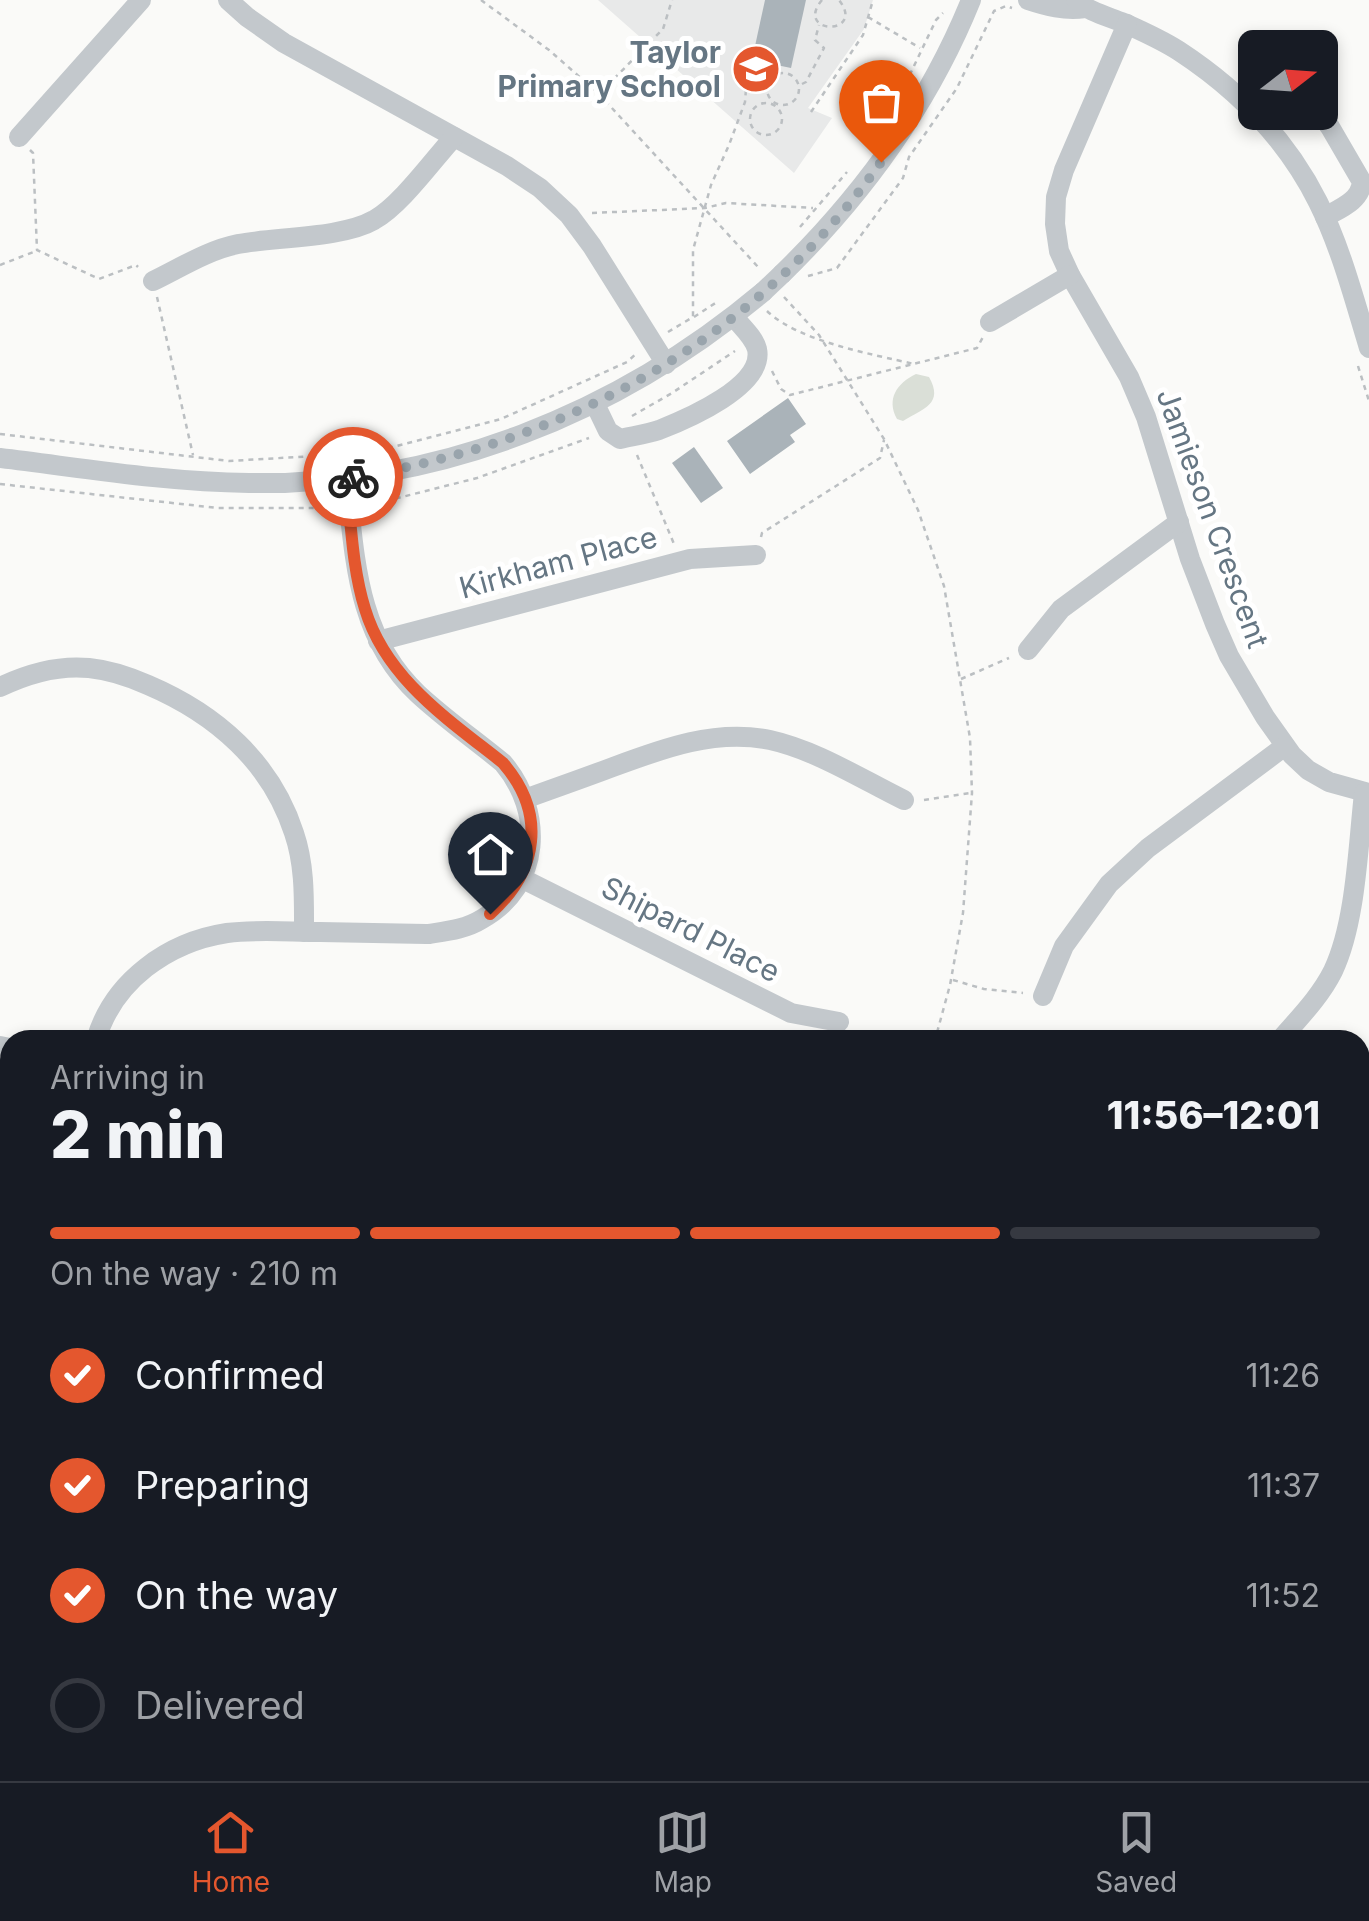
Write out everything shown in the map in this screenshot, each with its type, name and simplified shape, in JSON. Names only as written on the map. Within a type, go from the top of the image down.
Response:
[{"type":"street","points":[[19,137],[142,0]]},
{"type":"street","points":[[228,0],[284,43],[540,188],[573,220],[592,246],[666,364]]},
{"type":"street","points":[[0,458],[199,481],[252,483],[346,478],[410,468],[474,451],[594,404],[666,364],[778,290],[888,150],[936,75],[972,0]]},
{"type":"street","points":[[1025,6],[1076,10],[1080,4],[1127,24],[1238,87]]},
{"type":"street","name":"Jamieson Crescent","points":[[1127,24],[1064,170],[1054,224],[1059,250],[1140,404],[1214,624],[1230,656],[1265,717],[1308,770],[1329,782],[1367,793]]},
{"type":"street","points":[[1270,130],[1290,154],[1325,217],[1369,348]]},
{"type":"street","points":[[1325,217],[1356,198],[1362,189],[1362,182],[1331,130]]},
{"type":"street","points":[[153,280],[234,244],[356,228],[377,219],[454,137]]},
{"type":"street","points":[[990,322],[1070,275]]},
{"type":"street","points":[[594,404],[607,429],[620,439],[655,432],[730,393],[757,364],[757,347],[734,316]]},
{"type":"street","points":[[100,1030],[118,994],[140,972],[167,953],[197,940],[230,933],[430,934],[455,930],[490,914],[508,898],[521,878],[533,838],[529,808],[512,774],[418,694],[378,642],[365,610],[358,576],[346,478]]},
{"type":"street","points":[[1028,650],[1061,610],[1179,522]]},
{"type":"street","name":"Kirkham Place","points":[[378,642],[681,561],[756,555]]},
{"type":"street","points":[[0,687],[44,672],[92,668],[176,697],[212,719],[243,746],[268,778],[294,831],[304,890],[304,932]]},
{"type":"street","points":[[526,799],[665,748],[736,736],[770,740],[803,750],[904,800]]},
{"type":"street","points":[[1043,996],[1064,946],[1109,884],[1148,848],[1285,746]]},
{"type":"street","points":[[1288,1030],[1331,975],[1343,948],[1367,793]]},
{"type":"street","name":"Shipard Place","points":[[521,878],[791,1012],[839,1022]]},
{"type":"path","points":[[481,0],[550,50],[600,94],[756,266]]},
{"type":"path","points":[[600,94],[664,29],[672,0]]},
{"type":"path","points":[[822,0],[815,10],[820,23],[828,28],[842,23],[846,14],[839,0]]},
{"type":"path","points":[[811,112],[863,34],[873,0]]},
{"type":"path","points":[[778,290],[837,268],[903,178],[909,158],[958,88],[994,11],[1006,3],[1025,6]]},
{"type":"path","points":[[900,108],[901,88],[936,20],[945,12]]},
{"type":"path","points":[[868,17],[921,49]]},
{"type":"path","points":[[799,85],[806,82],[824,48],[815,40],[820,23]]},
{"type":"path","points":[[799,85],[788,74],[773,76],[766,90],[774,103],[782,117],[780,127],[772,134],[753,129],[749,118],[753,108],[762,102],[774,103],[784,106],[794,101],[799,85]]},
{"type":"path","points":[[0,434],[229,461],[393,447],[501,419],[627,362],[693,317],[693,250],[711,185],[745,102],[746,89]]},
{"type":"path","points":[[19,137],[33,153],[37,250]]},
{"type":"path","points":[[573,220],[590,213],[705,208],[726,203],[814,208]]},
{"type":"path","points":[[0,265],[37,250],[100,279],[136,265],[153,280],[199,481]]},
{"type":"path","points":[[778,290],[821,339],[884,439],[918,510],[944,586],[970,738],[972,793],[963,914],[937,1030]]},
{"type":"path","points":[[778,290],[780,324],[856,351],[914,364]]},
{"type":"path","points":[[769,365],[781,389],[790,396],[977,348],[990,322]]},
{"type":"path","points":[[386,501],[477,478],[607,429],[702,374],[752,338]]},
{"type":"path","points":[[1359,368],[1369,401]]},
{"type":"path","points":[[756,555],[762,533],[880,458],[884,439]]},
{"type":"path","points":[[635,449],[681,561]]},
{"type":"path","points":[[0,484],[218,508],[335,508]]},
{"type":"path","points":[[960,679],[1028,650]]},
{"type":"path","points":[[904,800],[972,793]]},
{"type":"path","points":[[951,980],[984,989],[1043,996]]},
{"type":"shaded area","name":"Taylor Primary School","points":[[598,0],[873,0],[864,29],[808,108],[832,118],[794,173]]},
{"type":"shaded area","points":[[916,374],[929,377],[933,399],[903,421],[897,419],[895,392]]},
{"type":"building","points":[[765,0],[806,0],[791,68],[752,60]]},
{"type":"building","points":[[788,398],[806,424],[790,435],[795,442],[750,474],[727,441]]},
{"type":"building","points":[[694,447],[723,488],[701,503],[672,463]]},
{"type":"way so far","points":[[353,477],[410,468],[520,436],[566,418],[666,364],[734,316],[808,250],[881,162]]},
{"type":"place","name":"Taylor Primary School","points":[[756,69]]},
{"type":"route","points":[[353,477],[346,478],[358,576],[365,610],[378,642],[418,694],[503,763],[529,808],[533,838],[529,858],[508,898],[490,914]]}]
